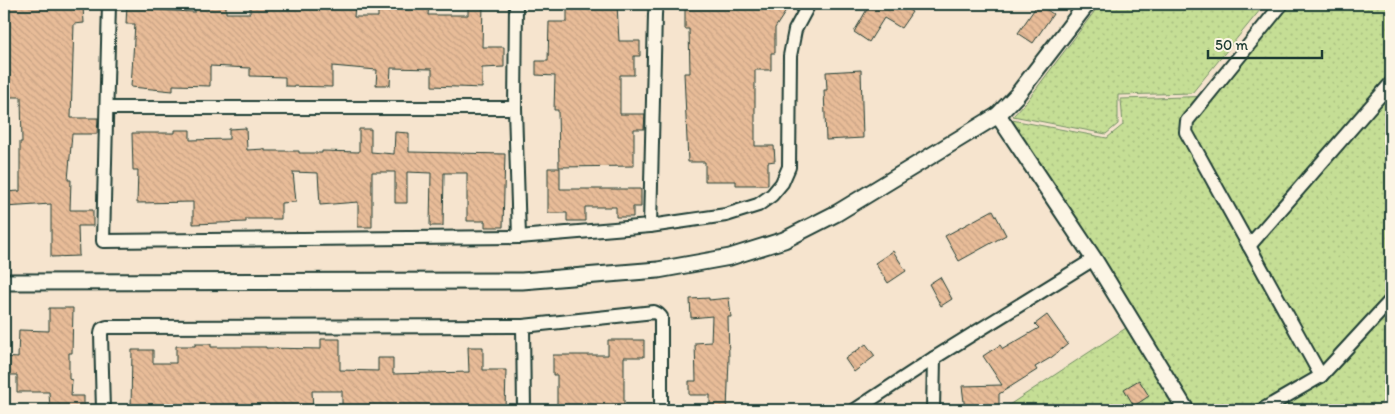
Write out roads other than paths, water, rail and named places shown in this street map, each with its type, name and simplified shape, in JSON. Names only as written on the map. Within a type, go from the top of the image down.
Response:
[{"type":"street","points":[[110,4],[103,241],[519,237],[650,226],[726,215],[758,205],[772,195],[782,183],[789,167],[790,56],[795,30],[809,4]]},
{"type":"street","points":[[516,4],[515,108],[519,237]]},
{"type":"street","points":[[650,226],[656,4]]},
{"type":"street","points":[[4,282],[522,282],[658,270],[730,257],[784,240],[837,213],[998,115],[1017,95],[1087,4]]},
{"type":"street","points":[[1282,4],[1187,121],[1186,132],[1321,376]]},
{"type":"street","points":[[1249,246],[1391,83]]},
{"type":"street","points":[[107,108],[515,108]]},
{"type":"street","points":[[998,115],[1094,259],[1186,410]]},
{"type":"street","points":[[855,410],[934,358],[1094,259]]},
{"type":"street","points":[[1262,410],[1321,376],[1391,300]]},
{"type":"street","points":[[103,410],[101,334],[102,329],[107,327],[523,326],[654,312],[661,317],[660,410]]},
{"type":"street","points":[[523,326],[524,410]]},
{"type":"street","points":[[933,410],[934,358]]}]
